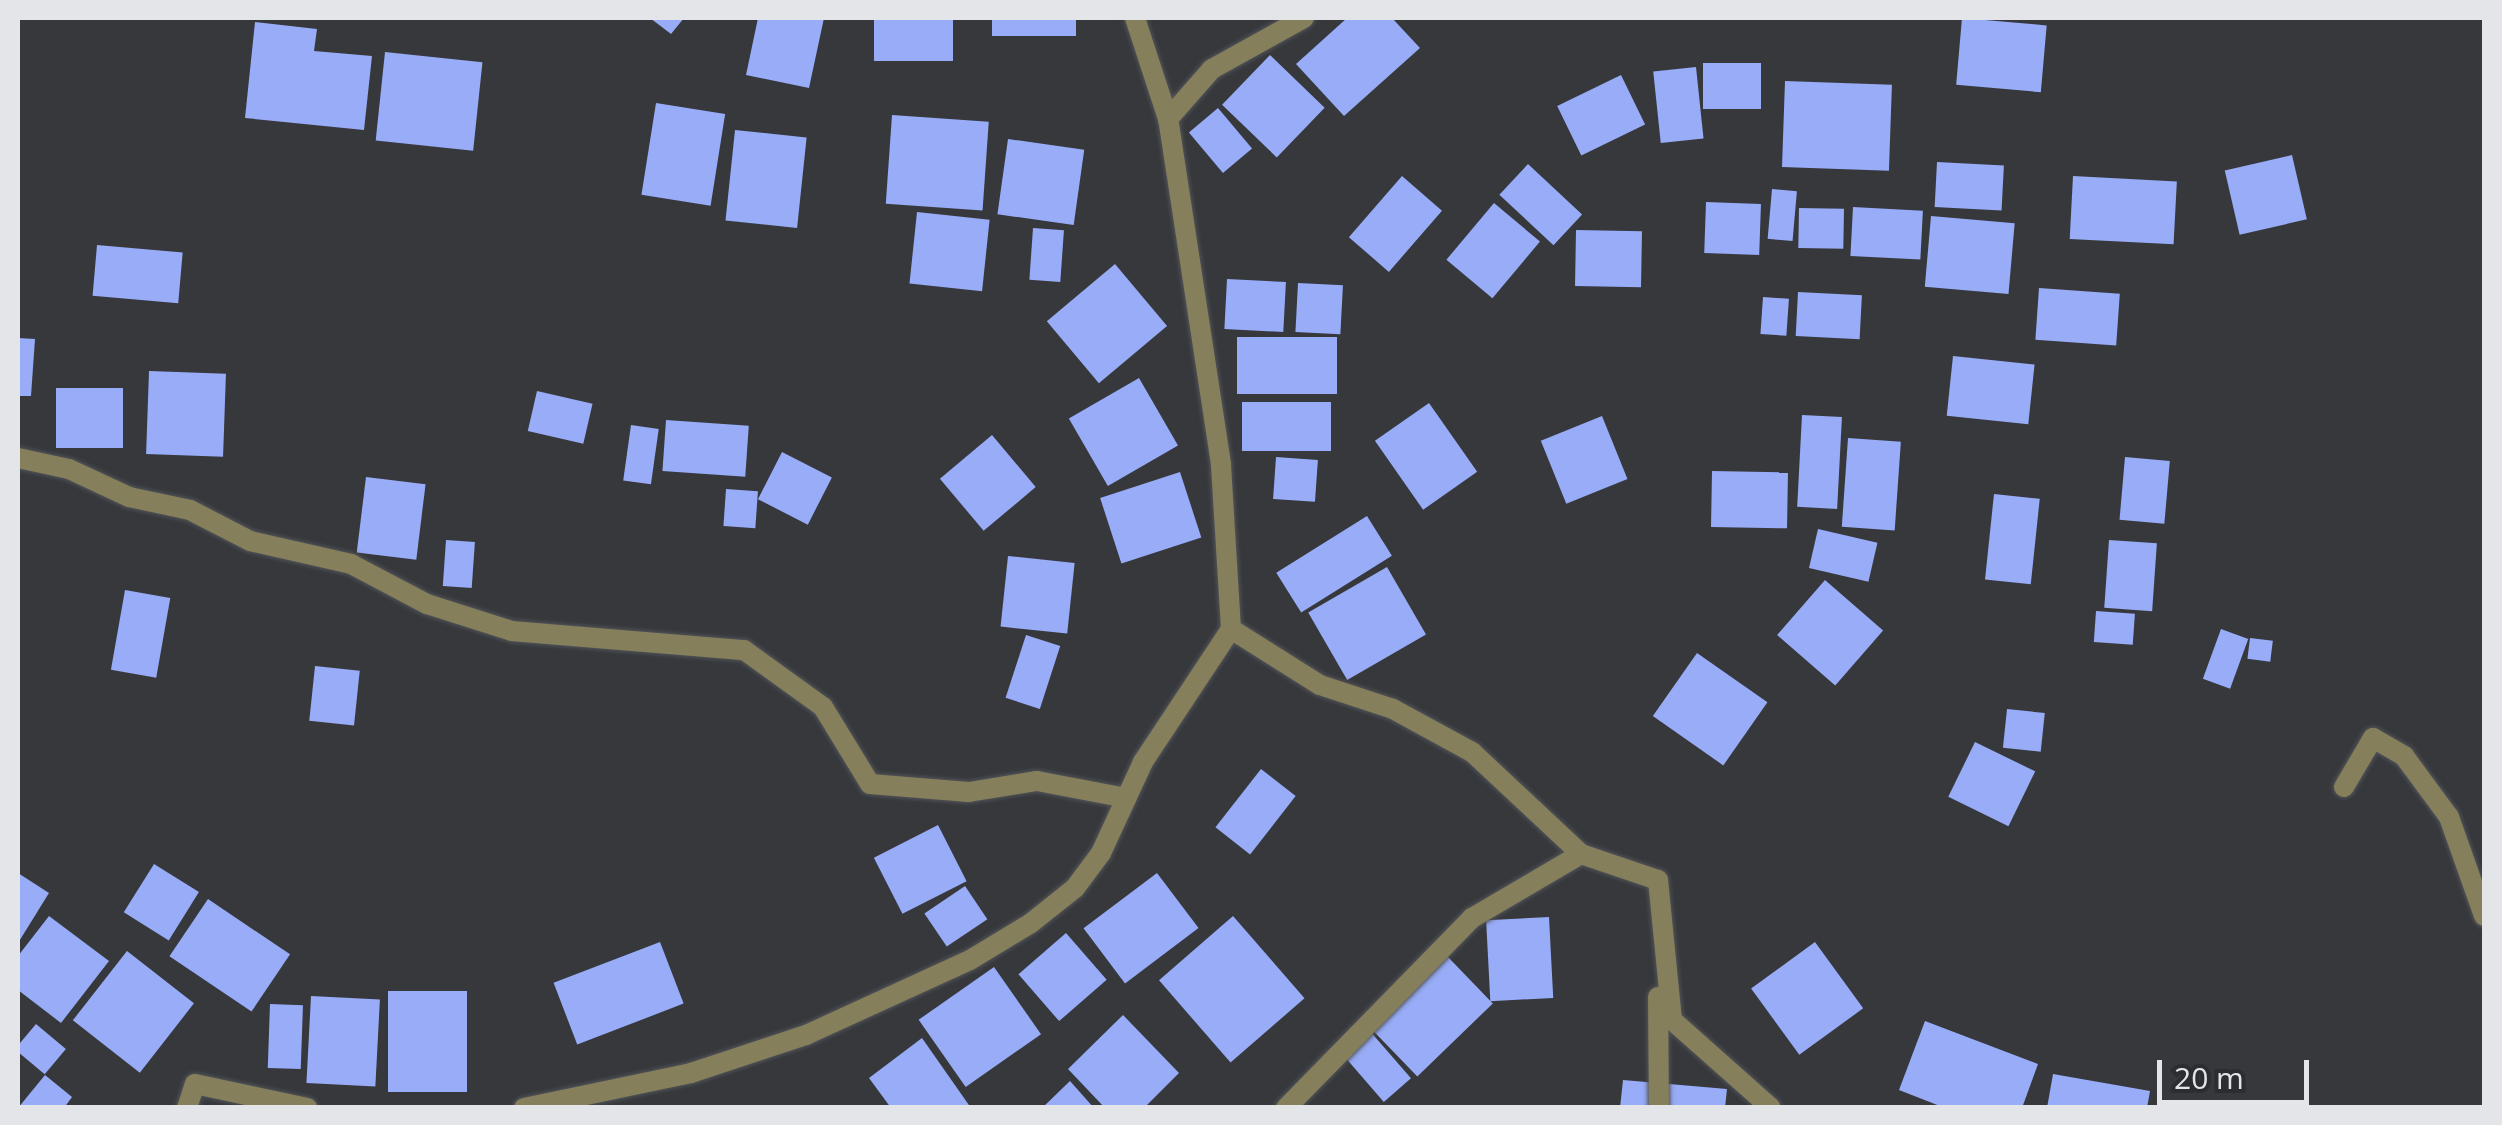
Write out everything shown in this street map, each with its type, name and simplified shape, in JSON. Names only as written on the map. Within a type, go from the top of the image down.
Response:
[{"type":"street","points":[[524,1108],[691,1073],[806,1036],[970,960],[1075,888],[1101,853],[1158,737],[1232,630],[1221,464],[1168,119],[1135,18]]},
{"type":"street","points":[[1168,119],[1212,70],[1304,18]]},
{"type":"street","points":[[18,458],[69,468],[128,497],[190,510],[250,541],[351,564],[426,604],[512,631],[744,650],[823,708],[870,784],[970,792],[1037,781],[1126,798]]},
{"type":"street","points":[[1232,630],[1320,685],[1393,709],[1472,752],[1581,854],[1658,880]]},
{"type":"street","points":[[2344,787],[2373,738],[2404,756],[2448,817],[2484,916]]},
{"type":"street","points":[[1286,1108],[1472,918],[1581,854]]},
{"type":"street","points":[[1658,880],[1659,1108]]},
{"type":"street","points":[[1658,880],[1672,1020],[1771,1108]]},
{"type":"street","points":[[186,1108],[195,1084],[307,1108]]},
{"type":"building","points":[[650,18],[684,18],[671,34]]},
{"type":"building","points":[[758,18],[824,18],[809,88],[746,75]]},
{"type":"building","points":[[874,18],[953,18],[953,61],[874,61]]},
{"type":"building","points":[[992,18],[1076,18],[1076,36],[992,36]]},
{"type":"building","points":[[1347,18],[1392,18],[1420,48],[1344,116],[1296,64]]},
{"type":"building","points":[[1962,18],[2047,25],[2041,92],[1956,85]]},
{"type":"building","points":[[255,22],[317,29],[314,51],[372,56],[364,130],[245,118]]},
{"type":"building","points":[[385,52],[482,62],[473,151],[376,141]]},
{"type":"building","points":[[1270,55],[1325,108],[1277,157],[1222,105]]},
{"type":"building","points":[[1703,63],[1761,63],[1761,109],[1703,109]]},
{"type":"building","points":[[1696,67],[1704,139],[1661,143],[1653,71]]},
{"type":"building","points":[[1621,75],[1645,124],[1581,156],[1557,106]]},
{"type":"building","points":[[1785,81],[1892,85],[1889,171],[1782,167]]},
{"type":"building","points":[[656,103],[725,114],[711,206],[641,195]]},
{"type":"building","points":[[1218,108],[1252,149],[1223,173],[1189,132]]},
{"type":"building","points":[[892,115],[989,122],[983,211],[886,204]]},
{"type":"building","points":[[735,130],[807,138],[797,228],[725,221]]},
{"type":"building","points":[[1008,139],[1084,150],[1074,225],[997,214]]},
{"type":"building","points":[[2292,155],[2307,219],[2240,235],[2225,171]]},
{"type":"building","points":[[1937,162],[2004,166],[2002,210],[1935,207]]},
{"type":"building","points":[[1528,164],[1582,214],[1553,245],[1499,195]]},
{"type":"building","points":[[1402,176],[1442,211],[1389,272],[1349,237]]},
{"type":"building","points":[[2073,176],[2177,181],[2174,244],[2070,239]]},
{"type":"building","points":[[1772,189],[1797,191],[1793,241],[1768,239]]},
{"type":"building","points":[[1706,202],[1761,204],[1759,255],[1704,253]]},
{"type":"building","points":[[1494,203],[1540,242],[1492,298],[1446,260]]},
{"type":"building","points":[[1853,207],[1923,211],[1920,260],[1850,256]]},
{"type":"building","points":[[1799,208],[1844,209],[1843,249],[1798,248]]},
{"type":"building","points":[[917,212],[990,220],[982,291],[909,284]]},
{"type":"building","points":[[1931,216],[2015,223],[2008,294],[1925,287]]},
{"type":"building","points":[[1033,228],[1064,230],[1060,282],[1029,280]]},
{"type":"building","points":[[1576,230],[1642,231],[1641,287],[1575,286]]},
{"type":"building","points":[[97,245],[183,252],[178,303],[93,296]]},
{"type":"building","points":[[1115,264],[1167,326],[1099,383],[1047,321]]},
{"type":"building","points":[[1227,279],[1286,282],[1283,332],[1224,329]]},
{"type":"building","points":[[1298,283],[1343,285],[1340,334],[1295,332]]},
{"type":"building","points":[[2039,288],[2120,294],[2116,346],[2035,340]]},
{"type":"building","points":[[1798,292],[1862,295],[1860,339],[1796,336]]},
{"type":"building","points":[[1763,297],[1789,299],[1786,336],[1760,334]]},
{"type":"building","points":[[1237,337],[1337,337],[1337,394],[1237,394]]},
{"type":"building","points":[[18,338],[35,339],[31,396],[18,396]]},
{"type":"building","points":[[1953,356],[2035,365],[2028,424],[1947,416]]},
{"type":"building","points":[[149,371],[226,374],[223,457],[146,454]]},
{"type":"building","points":[[1139,378],[1178,446],[1108,486],[1069,418]]},
{"type":"building","points":[[56,388],[123,388],[123,448],[56,448]]},
{"type":"building","points":[[537,391],[593,404],[583,444],[528,431]]},
{"type":"building","points":[[1242,402],[1331,402],[1331,451],[1242,451]]},
{"type":"building","points":[[1429,403],[1477,472],[1423,510],[1375,441]]},
{"type":"building","points":[[1802,415],[1842,417],[1837,509],[1797,507]]},
{"type":"building","points":[[1602,416],[1627,479],[1566,504],[1541,441]]},
{"type":"building","points":[[666,420],[749,426],[745,477],[662,471]]},
{"type":"building","points":[[631,425],[659,429],[651,484],[623,480]]},
{"type":"building","points":[[992,435],[1036,487],[984,531],[940,479]]},
{"type":"building","points":[[1848,438],[1901,442],[1895,530],[1842,527]]},
{"type":"building","points":[[782,452],[832,477],[808,525],[758,499]]},
{"type":"building","points":[[1276,457],[1318,460],[1315,502],[1273,499]]},
{"type":"building","points":[[2125,457],[2170,461],[2164,524],[2120,520]]},
{"type":"building","points":[[1712,471],[1788,472],[1787,528],[1711,527]]},
{"type":"building","points":[[1180,472],[1201,538],[1121,564],[1100,498]]},
{"type":"building","points":[[366,477],[426,484],[416,560],[357,552]]},
{"type":"building","points":[[726,489],[758,491],[755,528],[723,526]]},
{"type":"building","points":[[1994,494],[2040,499],[2031,584],[1985,580]]},
{"type":"building","points":[[1367,516],[1392,556],[1301,613],[1276,573]]},
{"type":"building","points":[[1818,529],[1877,543],[1868,582],[1809,568]]},
{"type":"building","points":[[446,540],[475,542],[472,588],[443,586]]},
{"type":"building","points":[[2109,540],[2157,543],[2152,611],[2104,608]]},
{"type":"building","points":[[1008,556],[1075,563],[1067,634],[1001,627]]},
{"type":"building","points":[[1387,567],[1426,635],[1347,680],[1308,612]]},
{"type":"building","points":[[1825,580],[1883,631],[1835,686],[1777,635]]},
{"type":"building","points":[[125,590],[170,598],[156,678],[111,670]]},
{"type":"building","points":[[2096,611],[2135,614],[2133,645],[2094,642]]},
{"type":"building","points":[[2221,629],[2248,639],[2230,689],[2203,679]]},
{"type":"building","points":[[1026,635],[1060,646],[1040,709],[1006,698]]},
{"type":"building","points":[[2250,638],[2273,641],[2270,662],[2247,659]]},
{"type":"building","points":[[1697,653],[1767,702],[1723,765],[1653,716]]},
{"type":"building","points":[[315,666],[360,671],[354,725],[309,721]]},
{"type":"building","points":[[2007,709],[2045,713],[2041,752],[2003,748]]},
{"type":"building","points":[[1975,742],[2035,771],[2008,826],[1948,797]]},
{"type":"building","points":[[1261,769],[1296,796],[1250,854],[1215,827]]},
{"type":"building","points":[[938,825],[967,881],[902,914],[874,858]]},
{"type":"building","points":[[154,864],[199,892],[169,940],[124,912]]},
{"type":"building","points":[[18,873],[49,893],[18,943]]},
{"type":"building","points":[[1157,873],[1199,928],[1125,983],[1084,928]]},
{"type":"building","points":[[965,886],[987,919],[947,947],[924,913]]},
{"type":"building","points":[[208,899],[290,954],[251,1012],[169,956]]},
{"type":"building","points":[[49,916],[109,961],[61,1023],[18,990],[18,956]]},
{"type":"building","points":[[1233,916],[1305,998],[1231,1063],[1159,980]]},
{"type":"building","points":[[1549,917],[1553,998],[1490,1001],[1486,920]]},
{"type":"building","points":[[1066,933],[1107,980],[1059,1021],[1018,974]]},
{"type":"building","points":[[660,942],[684,1004],[577,1044],[554,983]]},
{"type":"building","points":[[1815,942],[1863,1008],[1799,1055],[1751,988]]},
{"type":"building","points":[[127,951],[194,1003],[140,1073],[73,1020]]},
{"type":"building","points":[[1447,956],[1493,1003],[1417,1076],[1371,1029]]},
{"type":"building","points":[[994,967],[1041,1034],[966,1087],[919,1020]]},
{"type":"building","points":[[388,991],[467,991],[467,1092],[388,1092]]},
{"type":"building","points":[[311,996],[380,1000],[375,1086],[306,1083]]},
{"type":"building","points":[[270,1004],[303,1005],[301,1069],[268,1068]]},
{"type":"building","points":[[1123,1015],[1179,1073],[1144,1108],[1105,1108],[1068,1069]]},
{"type":"building","points":[[1925,1021],[2038,1064],[2022,1108],[1945,1108],[1899,1090]]},
{"type":"building","points":[[36,1024],[66,1049],[45,1074],[18,1052],[18,1045]]},
{"type":"building","points":[[1369,1030],[1411,1078],[1384,1102],[1342,1054]]},
{"type":"building","points":[[922,1038],[971,1108],[891,1108],[869,1078]]},
{"type":"building","points":[[2053,1074],[2150,1091],[2147,1108],[2047,1108]]},
{"type":"building","points":[[45,1075],[72,1097],[64,1108],[18,1108]]},
{"type":"building","points":[[1623,1080],[1727,1089],[1725,1108],[1620,1108]]},
{"type":"building","points":[[1070,1081],[1094,1108],[1042,1108]]}]
